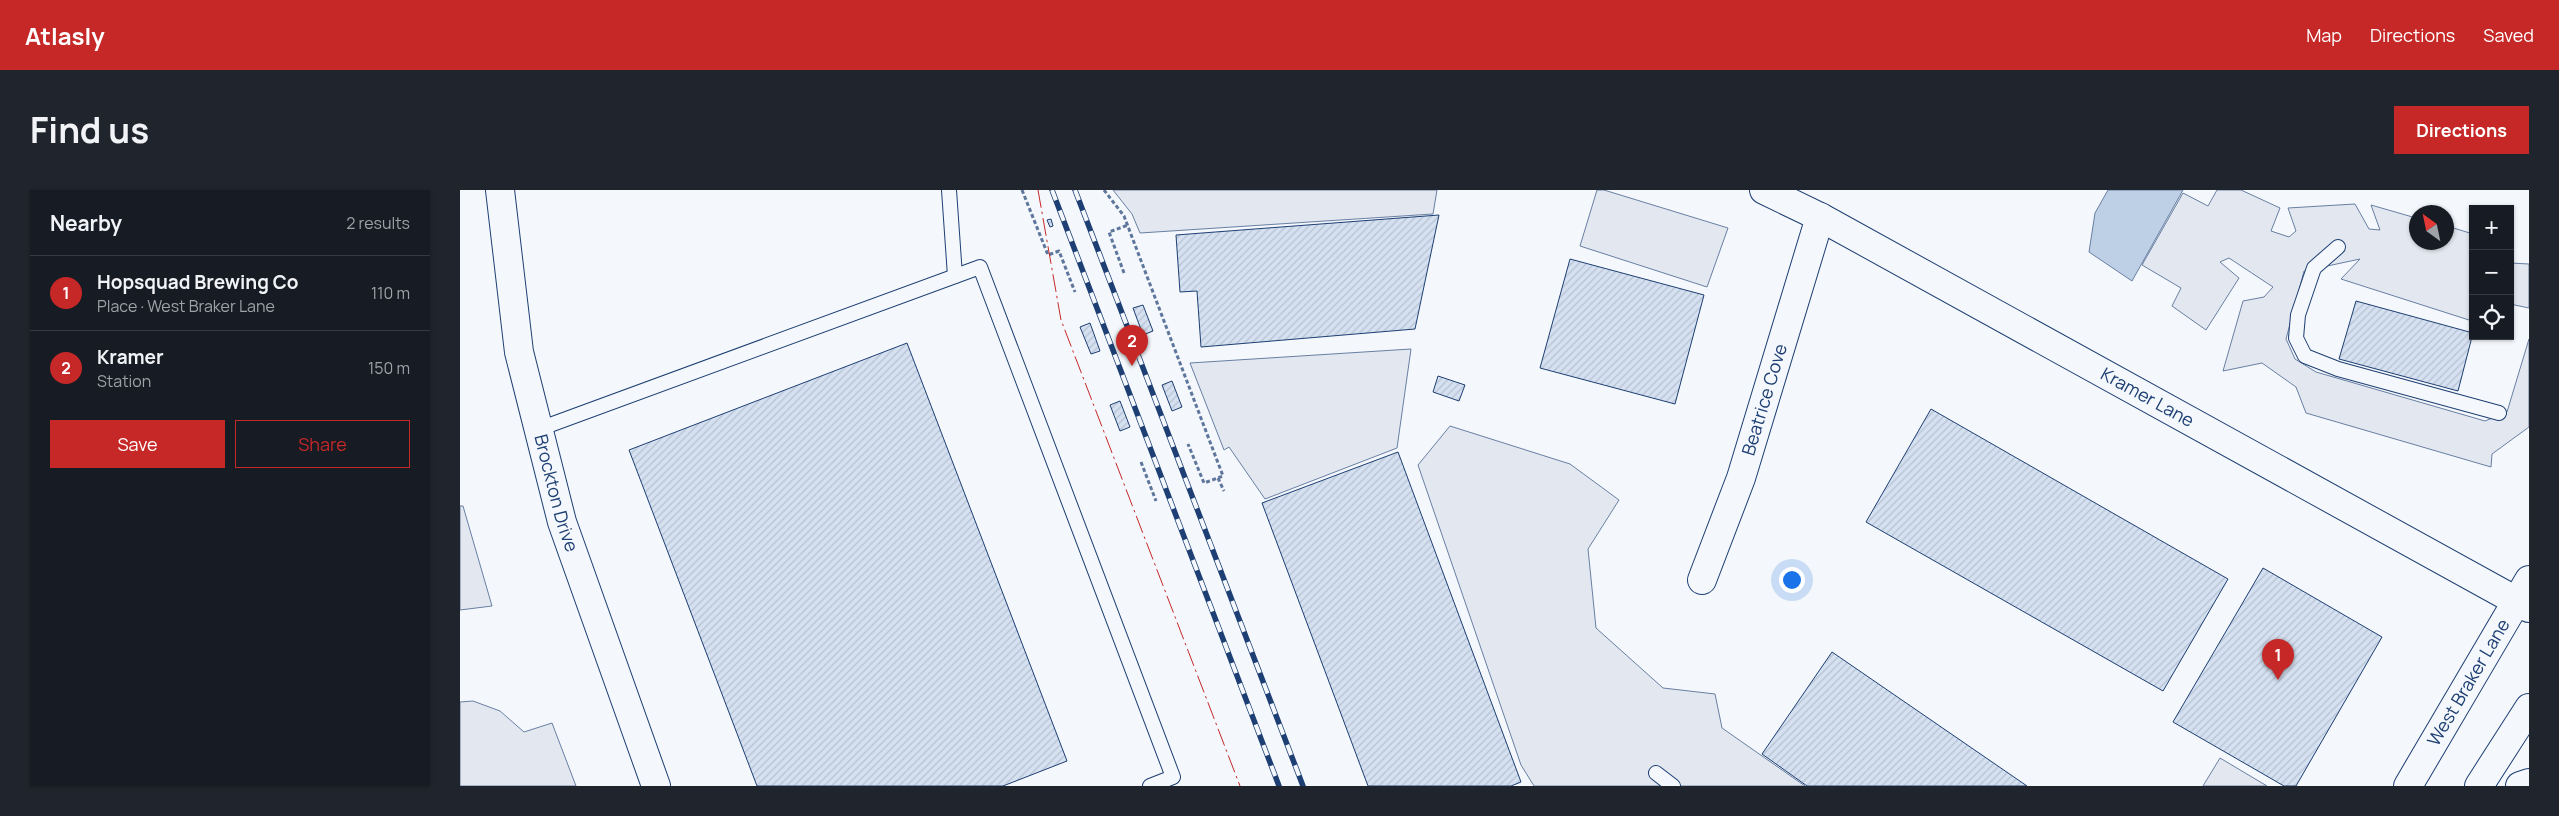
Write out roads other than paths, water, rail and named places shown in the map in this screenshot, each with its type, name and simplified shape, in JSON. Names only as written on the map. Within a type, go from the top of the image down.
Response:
[{"type":"street","name":"Brockton Drive","points":[[500,190],[520,352],[562,522],[656,786]]},
{"type":"street","name":"Kramer Lane","points":[[1764,190],[1820,217],[2525,597]]},
{"type":"street","name":"Beatrice Cove","points":[[1702,580],[1741,478],[1820,217]]},
{"type":"street","name":"West Braker Lane","points":[[2408,786],[2525,597]]},
{"type":"street","points":[[2479,786],[2529,708]]},
{"type":"street","points":[[2520,786],[2529,783]]},
{"type":"lane","points":[[949,190],[955,276]]},
{"type":"lane","points":[[2338,247],[2314,268],[2298,315],[2296,338],[2305,356],[2338,369],[2499,413]]},
{"type":"lane","points":[[539,429],[980,267],[1173,777],[1150,786]]},
{"type":"lane","points":[[1656,773],[1673,786]]},
{"type":"water","points":[[2108,190],[2183,190],[2132,281],[2089,252],[2095,213]]},
{"type":"railway","points":[[1052,190],[1279,786]]},
{"type":"railway","points":[[1075,190],[1303,786]]},
{"type":"place","name":"Kramer","points":[[1132,366]]},
{"type":"place","name":"Hopsquad Brewing Co","points":[[2278,680]]}]
